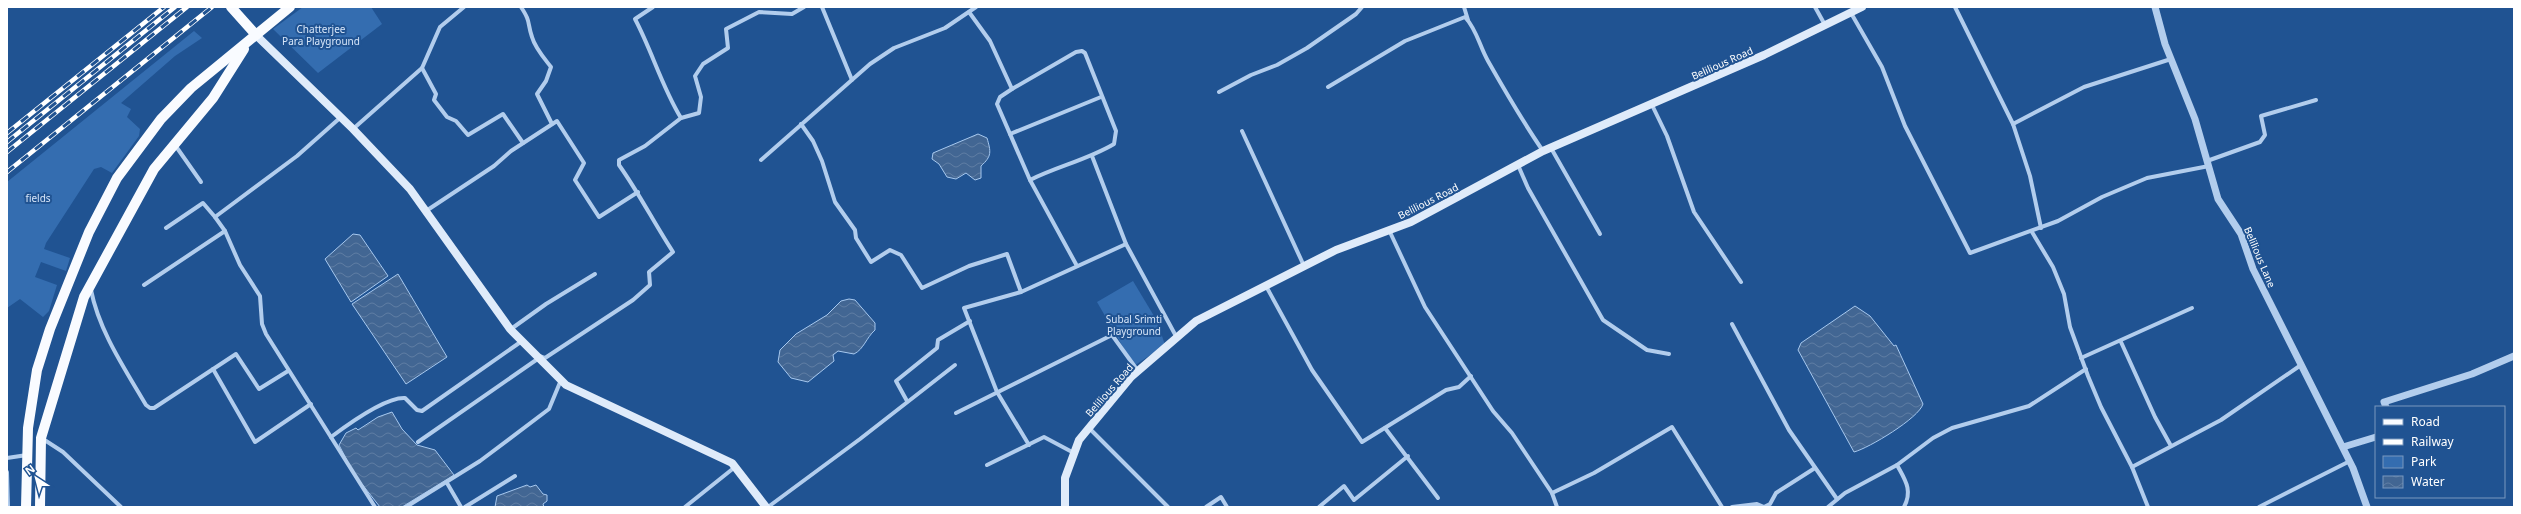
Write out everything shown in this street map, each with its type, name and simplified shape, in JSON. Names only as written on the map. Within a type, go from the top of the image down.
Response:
[{"type":"main road","points":[[230,7],[252,38],[353,129],[410,189],[510,330],[566,385],[732,463],[767,507]]},
{"type":"main road","points":[[26,507],[27,455],[32,394],[50,329],[89,232],[117,178],[149,134],[176,103],[206,74],[290,7]]},
{"type":"main road","name":"Belilious Road","points":[[1065,507],[1065,478],[1080,440],[1138,371],[1196,321],[1336,250],[1411,222],[1542,151],[1764,56],[1862,7]]},
{"type":"main road","points":[[40,507],[41,438],[84,297],[154,169],[213,98],[252,38]]},
{"type":"street","points":[[353,129],[422,68],[440,27],[464,7]]},
{"type":"street","points":[[521,7],[530,20],[531,36],[540,53],[551,66],[546,81],[537,94],[552,124]]},
{"type":"street","points":[[653,7],[635,19],[659,71],[665,91],[681,118]]},
{"type":"street","points":[[418,442],[537,356],[545,358],[633,300],[650,285],[649,272],[673,252],[657,229],[638,192],[619,165],[619,160],[645,146],[681,118],[699,113],[701,97],[695,76],[703,64],[728,48],[726,29],[759,9],[792,14],[804,7]]},
{"type":"street","points":[[822,7],[852,80]]},
{"type":"street","points":[[761,160],[785,142],[801,124],[870,64],[894,48],[945,28],[976,7]]},
{"type":"street","points":[[1219,92],[1251,75],[1277,65],[1307,48],[1356,14],[1362,7]]},
{"type":"street","points":[[1464,7],[1468,20]]},
{"type":"street","points":[[1815,7],[1825,25]]},
{"type":"street","points":[[1955,7],[2013,124],[2030,176],[2041,228]]},
{"type":"street","name":"Belilious Lane","points":[[2155,7],[2171,58],[2195,119],[2218,198],[2242,234],[2253,270],[2350,460],[2367,507]]},
{"type":"street","points":[[969,12],[990,41],[1012,89]]},
{"type":"street","points":[[1851,13],[1882,67],[1905,126],[1970,253],[2032,232],[2102,197],[2147,178],[2208,163],[2260,142],[2265,134],[2261,116],[2316,100]]},
{"type":"street","points":[[1328,87],[1405,41],[1465,17],[1474,27],[1487,59],[1522,120],[1542,151]]},
{"type":"street","points":[[1030,180],[1057,166],[1092,156],[1114,144],[1116,131],[1101,97],[1085,53],[1082,51],[1012,89],[1000,97],[997,104],[1010,134],[1012,143],[1030,180],[1077,266]]},
{"type":"street","points":[[2013,124],[2084,87],[2171,58]]},
{"type":"street","points":[[422,68],[436,94],[434,100],[439,108],[447,117],[456,121],[468,135],[503,114],[523,143]]},
{"type":"street","points":[[1010,134],[1101,97]]},
{"type":"street","points":[[1652,105],[1667,136],[1694,212],[1741,282]]},
{"type":"street","points":[[215,217],[297,156],[341,118]]},
{"type":"street","points":[[426,211],[494,166],[523,143],[557,121],[584,163],[575,180],[599,217],[638,192]]},
{"type":"street","points":[[801,124],[813,141],[822,161],[835,202],[855,230],[863,252],[871,262],[890,250],[901,255],[922,288],[969,266],[1008,254],[1021,292]]},
{"type":"street","points":[[1242,131],[1304,266]]},
{"type":"street","points":[[174,145],[201,182]]},
{"type":"street","points":[[1551,147],[1600,234]]},
{"type":"street","points":[[1092,156],[1126,244],[1177,338]]},
{"type":"street","points":[[1518,164],[1528,188],[1603,320],[1647,350],[1670,354]]},
{"type":"street","points":[[166,228],[203,203],[215,217],[224,231],[240,265],[260,296],[262,324],[288,371],[311,404],[375,507]]},
{"type":"street","points":[[1389,230],[1425,307],[1493,411],[1512,433],[1552,493],[1557,507]]},
{"type":"street","points":[[144,285],[224,231]]},
{"type":"street","points":[[2032,232],[2053,267],[2064,294],[2070,327],[2081,358],[2101,407],[2132,467],[2148,507]]},
{"type":"street","points":[[1028,445],[997,392],[964,308],[1021,292],[1126,244]]},
{"type":"street","points":[[510,330],[546,304],[595,274]]},
{"type":"street","points":[[90,286],[94,306],[118,358],[146,405],[150,408],[154,408],[236,354],[259,389],[288,371]]},
{"type":"street","points":[[1266,286],[1312,370],[1362,442],[1446,390],[1459,388],[1471,376]]},
{"type":"street","points":[[2081,358],[2121,342],[2192,308]]},
{"type":"street","points":[[907,401],[896,381],[937,348],[938,340],[970,321]]},
{"type":"street","points":[[1732,324],[1776,408],[1837,499]]},
{"type":"street","points":[[956,413],[1112,335],[1138,371]]},
{"type":"street","points":[[331,437],[374,409],[399,398],[405,398],[417,410],[422,411],[522,341]]},
{"type":"street","points":[[2121,342],[2155,417],[2171,446]]},
{"type":"street","points":[[2386,406],[2384,402],[2472,374],[2514,356]]},
{"type":"street","points":[[767,507],[860,439],[955,365]]},
{"type":"street","points":[[2132,467],[2221,420],[2301,365]]},
{"type":"street","points":[[213,369],[255,442],[311,404]]},
{"type":"street","points":[[1828,507],[1845,492],[1897,465],[1933,438],[1952,428],[2028,406],[2086,369]]},
{"type":"street","points":[[406,507],[509,442],[549,409],[561,380]]},
{"type":"street","points":[[1552,493],[1594,473],[1672,427],[1722,507]]},
{"type":"street","points":[[1089,428],[1168,507]]},
{"type":"street","points":[[1385,428],[1408,456],[1438,498]]},
{"type":"street","points":[[987,465],[1044,437],[1074,453]]},
{"type":"street","points":[[2343,447],[2375,437]]},
{"type":"street","points":[[41,438],[63,452],[121,507]]},
{"type":"street","points":[[7,458],[27,455]]},
{"type":"street","points":[[1318,507],[1344,486],[1354,500],[1408,456]]},
{"type":"street","points":[[2259,507],[2350,460]]},
{"type":"street","points":[[1897,465],[1907,483],[1909,494],[1904,507]]},
{"type":"street","points":[[685,507],[735,467]]},
{"type":"street","points":[[1732,507],[1756,504],[1764,507],[1770,504],[1776,493],[1815,468]]},
{"type":"street","points":[[7,472],[8,507]]},
{"type":"street","points":[[465,507],[515,476]]},
{"type":"street","points":[[447,482],[461,507]]},
{"type":"street","points":[[1206,507],[1221,497],[1227,507]]},
{"type":"green space","name":"Chatterjee Para Playground","points":[[303,7],[371,7],[382,24],[318,73],[273,29]]},
{"type":"green space","name":"fields","points":[[194,31],[202,38],[175,56],[121,103],[131,109],[127,117],[140,129],[139,136],[112,173],[101,167],[94,169],[46,243],[44,249],[70,258],[66,271],[41,262],[35,277],[57,285],[49,311],[43,317],[20,299],[7,308],[7,182]]},
{"type":"green space","name":"Subal Srimti Playground","points":[[1133,281],[1157,321],[1165,345],[1134,366],[1097,302]]},
{"type":"water","points":[[978,134],[987,138],[990,150],[989,156],[981,166],[981,178],[975,180],[966,173],[956,179],[947,177],[939,164],[932,159],[933,153]]},
{"type":"water","points":[[353,234],[360,235],[388,276],[351,302],[325,259]]},
{"type":"water","points":[[398,274],[447,357],[406,384],[352,304]]},
{"type":"water","points":[[849,299],[855,300],[875,323],[875,330],[857,352],[854,354],[838,351],[833,355],[834,361],[808,382],[791,378],[778,362],[780,350],[796,334],[827,315],[841,301]]},
{"type":"water","points":[[1855,306],[1870,316],[1894,346],[1896,345],[1923,404],[1920,410],[1913,417],[1893,432],[1871,445],[1854,452],[1798,350],[1801,343]]},
{"type":"water","points":[[392,412],[402,429],[417,445],[435,450],[454,475],[402,507],[380,507],[354,474],[339,445],[346,433],[356,428],[358,430],[378,417]]},
{"type":"water","points":[[527,485],[530,487],[536,485],[543,494],[547,495],[547,501],[543,504],[544,507],[495,507],[497,496]]},
{"type":"railway","points":[[7,133],[164,7]]},
{"type":"railway","points":[[7,142],[175,7]]},
{"type":"railway","points":[[7,152],[187,7]]},
{"type":"railway","points":[[7,172],[212,7]]}]
